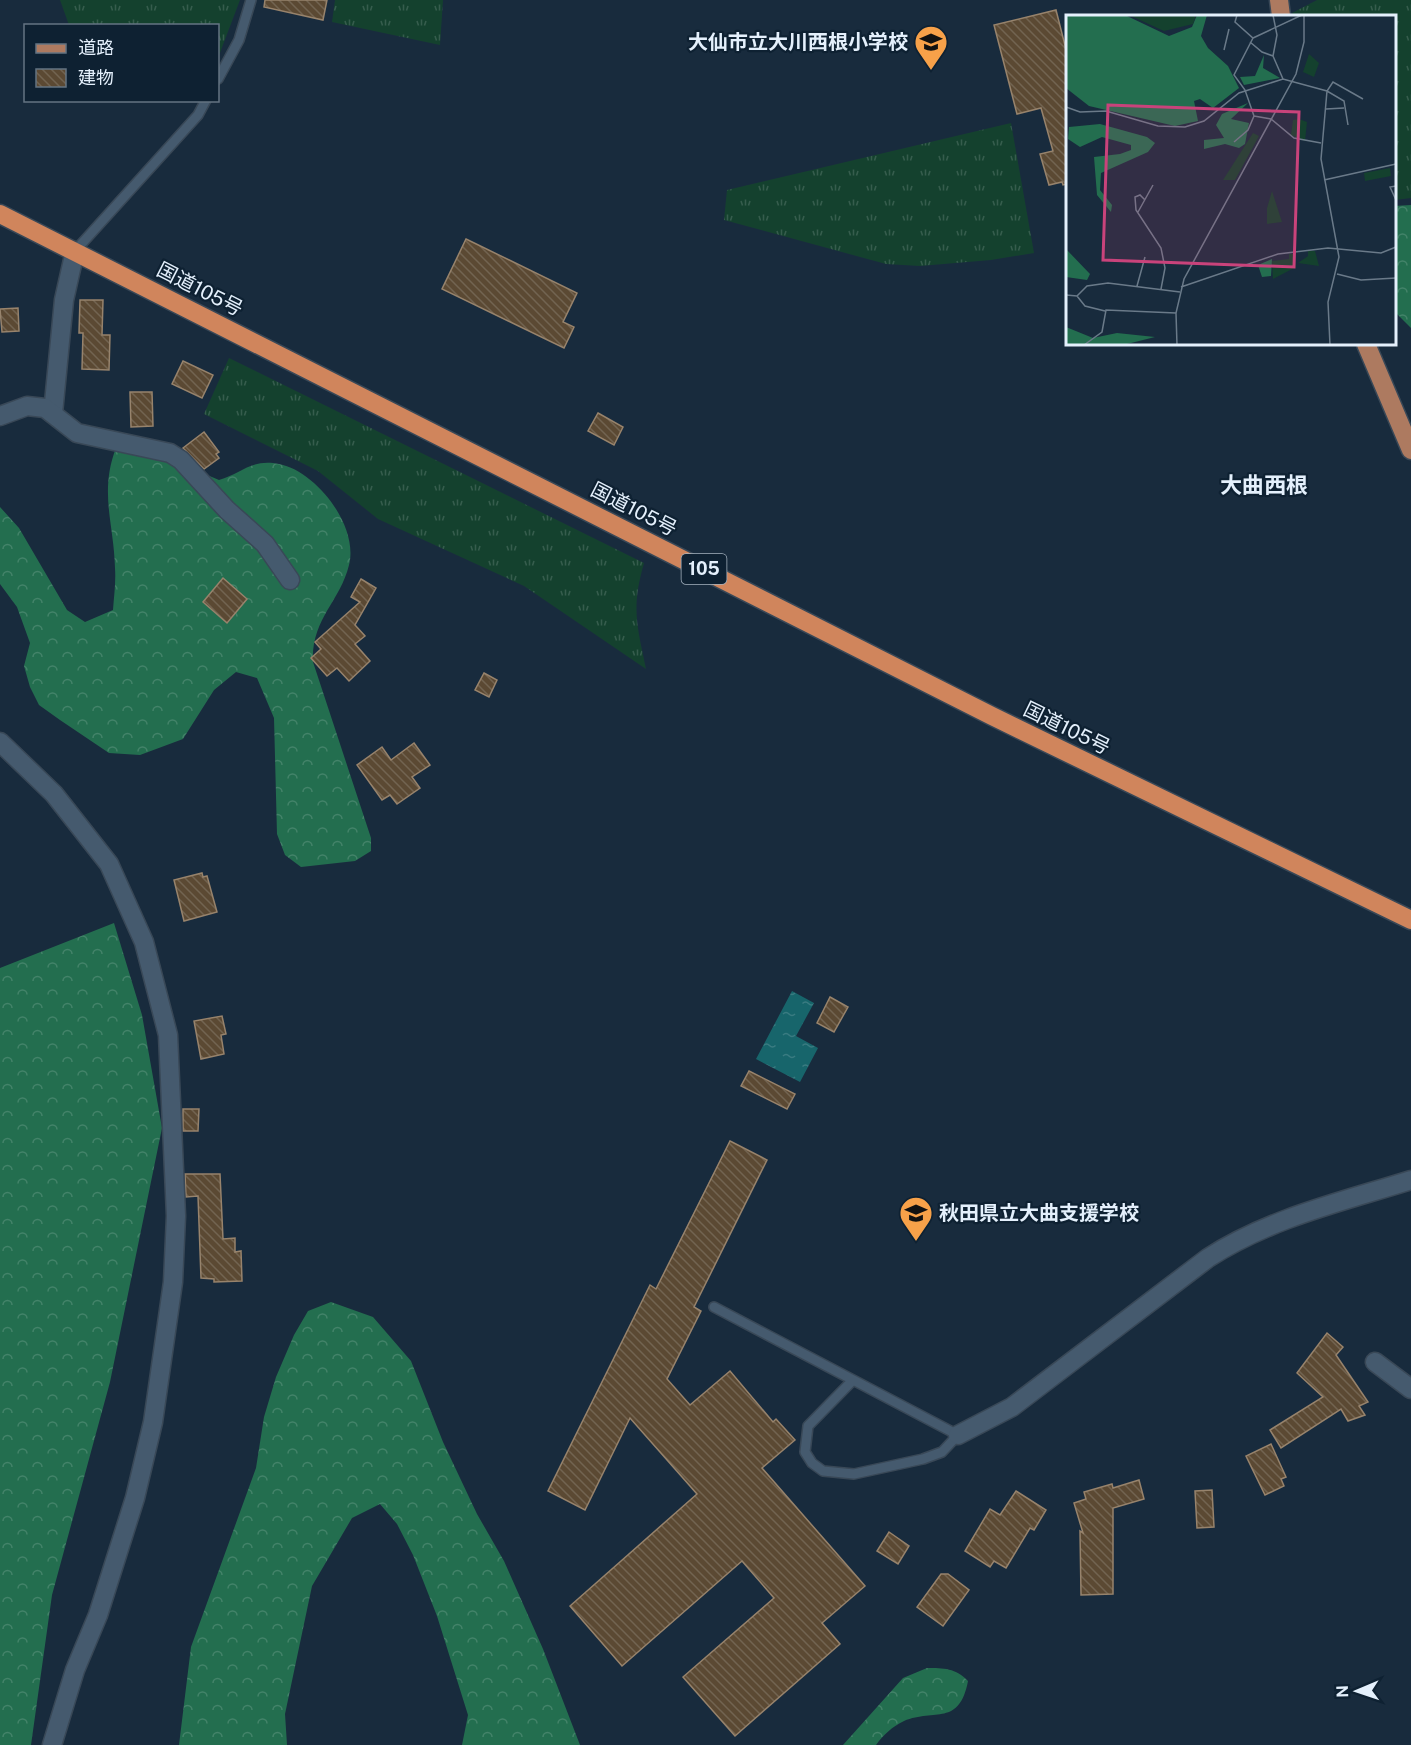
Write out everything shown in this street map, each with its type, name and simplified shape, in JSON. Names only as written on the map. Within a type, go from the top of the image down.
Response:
[{"type":"highway","name":"国道105号","points":[[0,214],[992,716],[1411,920]]},
{"type":"main road","points":[[1278,0],[1281,15]]},
{"type":"main road","points":[[1366,345],[1411,450]]},
{"type":"street","points":[[53,413],[64,300],[75,251]]},
{"type":"street","points":[[0,416],[27,406],[45,408],[77,434],[170,453],[181,460],[227,510],[265,544],[290,580]]},
{"type":"street","points":[[0,742],[54,794],[109,864],[144,942],[168,1035],[176,1216],[172,1282],[153,1422],[135,1498],[98,1614],[75,1670],[52,1745]]},
{"type":"street","points":[[958,1435],[1012,1407],[1208,1258],[1241,1236],[1287,1218],[1411,1180]]},
{"type":"street","points":[[1375,1362],[1411,1389]]},
{"type":"lane","points":[[219,77],[239,40],[251,0]]},
{"type":"lane","points":[[75,251],[198,115],[205,102]]},
{"type":"lane","points":[[714,1306],[958,1435],[942,1452],[923,1459],[854,1474],[823,1471],[812,1463],[805,1452],[808,1426],[853,1380]]},
{"type":"green space","points":[[60,0],[240,0],[219,55],[219,24],[69,24]]},
{"type":"green space","points":[[335,0],[443,0],[440,45],[332,22]]},
{"type":"green space","points":[[1317,0],[1411,0],[1411,198],[1396,200],[1396,15],[1293,15],[1292,13]]},
{"type":"green space","points":[[1011,123],[1034,253],[991,260],[920,266],[886,264],[724,220],[727,190]]},
{"type":"green space","points":[[1411,205],[1411,328],[1396,313],[1396,206]]},
{"type":"green space","points":[[229,358],[644,563],[638,592],[637,616],[646,669],[524,586],[378,519],[318,471],[204,414]]},
{"type":"green space","points":[[127,441],[219,480],[261,463],[279,464],[293,469],[307,477],[320,489],[332,502],[341,518],[350,550],[349,565],[345,578],[321,622],[314,647],[313,662],[371,838],[371,851],[355,861],[301,867],[285,855],[277,834],[274,718],[257,678],[236,672],[214,690],[183,739],[140,755],[109,753],[39,705],[30,687],[24,666],[30,643],[17,607],[0,584],[0,507],[19,528],[67,610],[85,622],[113,610],[115,573],[108,494],[109,479],[116,448]]},
{"type":"green space","points":[[114,923],[142,1015],[162,1128],[110,1382],[52,1595],[31,1745],[0,1745],[0,968]]},
{"type":"green space","points":[[331,1302],[373,1317],[411,1361],[443,1442],[477,1514],[504,1561],[543,1649],[580,1745],[462,1745],[468,1715],[437,1616],[413,1555],[397,1524],[380,1504],[352,1518],[312,1586],[285,1714],[287,1745],[179,1745],[191,1647],[256,1468],[264,1417],[276,1377],[294,1335],[308,1311]]},
{"type":"green space","points":[[927,1668],[954,1671],[968,1681],[959,1705],[944,1713],[904,1721],[888,1731],[876,1745],[843,1745],[903,1678]]},
{"type":"water","points":[[792,991],[814,1003],[796,1036],[818,1048],[800,1082],[756,1059]]},
{"type":"building","points":[[265,0],[327,0],[323,20],[264,7]]},
{"type":"building","points":[[1056,10],[1066,49],[1066,184],[1063,185],[1062,182],[1049,185],[1040,154],[1053,151],[1041,108],[1017,114],[994,25]]},
{"type":"building","points":[[466,239],[577,293],[563,322],[574,327],[564,348],[442,289]]},
{"type":"building","points":[[80,300],[103,300],[102,335],[110,335],[109,370],[82,369],[83,333],[79,333]]},
{"type":"building","points":[[18,308],[19,331],[2,332],[0,309]]},
{"type":"building","points":[[183,361],[213,375],[202,398],[172,384]]},
{"type":"building","points":[[130,392],[152,392],[153,426],[131,427]]},
{"type":"building","points":[[598,413],[623,427],[614,445],[588,431]]},
{"type":"building","points":[[204,432],[219,452],[216,454],[219,458],[204,469],[183,448]]},
{"type":"building","points":[[223,578],[247,599],[227,623],[203,602]]},
{"type":"building","points":[[361,579],[376,588],[355,625],[365,636],[355,644],[370,661],[349,681],[337,668],[327,676],[311,658],[321,649],[315,642],[360,602],[351,597]]},
{"type":"building","points":[[484,673],[497,680],[489,697],[475,690]]},
{"type":"building","points":[[414,743],[430,765],[412,777],[420,788],[397,804],[390,795],[382,800],[357,765],[382,747],[391,760]]},
{"type":"building","points":[[202,873],[203,877],[207,876],[217,912],[184,921],[174,880]]},
{"type":"building","points":[[830,997],[848,1007],[834,1032],[817,1023]]},
{"type":"building","points":[[222,1016],[226,1034],[221,1035],[224,1054],[201,1059],[194,1021]]},
{"type":"building","points":[[749,1071],[795,1094],[787,1109],[741,1086]]},
{"type":"building","points":[[183,1109],[199,1109],[198,1131],[183,1131]]},
{"type":"building","points":[[730,1141],[767,1160],[694,1307],[701,1311],[667,1379],[690,1405],[730,1371],[773,1422],[776,1419],[795,1440],[762,1468],[865,1586],[822,1623],[840,1644],[735,1736],[683,1677],[774,1598],[742,1561],[622,1666],[570,1606],[697,1494],[630,1418],[585,1510],[548,1491],[650,1285],[656,1289]]},
{"type":"building","points":[[185,1174],[220,1174],[223,1239],[235,1238],[235,1252],[241,1251],[242,1281],[214,1282],[214,1279],[201,1278],[198,1196],[186,1197]]},
{"type":"building","points":[[1327,1333],[1343,1347],[1336,1355],[1368,1402],[1359,1406],[1365,1415],[1348,1421],[1341,1409],[1281,1448],[1270,1430],[1323,1397],[1297,1373]]},
{"type":"building","points":[[1271,1444],[1286,1477],[1281,1479],[1284,1486],[1265,1495],[1246,1456]]},
{"type":"building","points":[[1139,1480],[1144,1499],[1113,1508],[1113,1594],[1081,1595],[1080,1531],[1083,1533],[1074,1503],[1086,1499],[1084,1492],[1112,1484],[1113,1488]]},
{"type":"building","points":[[1212,1490],[1214,1527],[1197,1528],[1195,1491]]},
{"type":"building","points":[[1016,1491],[1046,1510],[1034,1530],[1030,1528],[1006,1568],[994,1561],[990,1567],[965,1551],[990,1509],[1000,1515]]},
{"type":"building","points":[[889,1532],[909,1546],[898,1564],[877,1551]]},
{"type":"building","points":[[941,1574],[948,1574],[969,1590],[943,1626],[917,1607]]},
{"type":"place","name":"大仙市立大川西根小学校","points":[[931,71]]},
{"type":"place","name":"秋田県立大曲支援学校","points":[[916,1242]]},
{"type":"district","name":"大曲西根","points":[[1264,485]]}]
